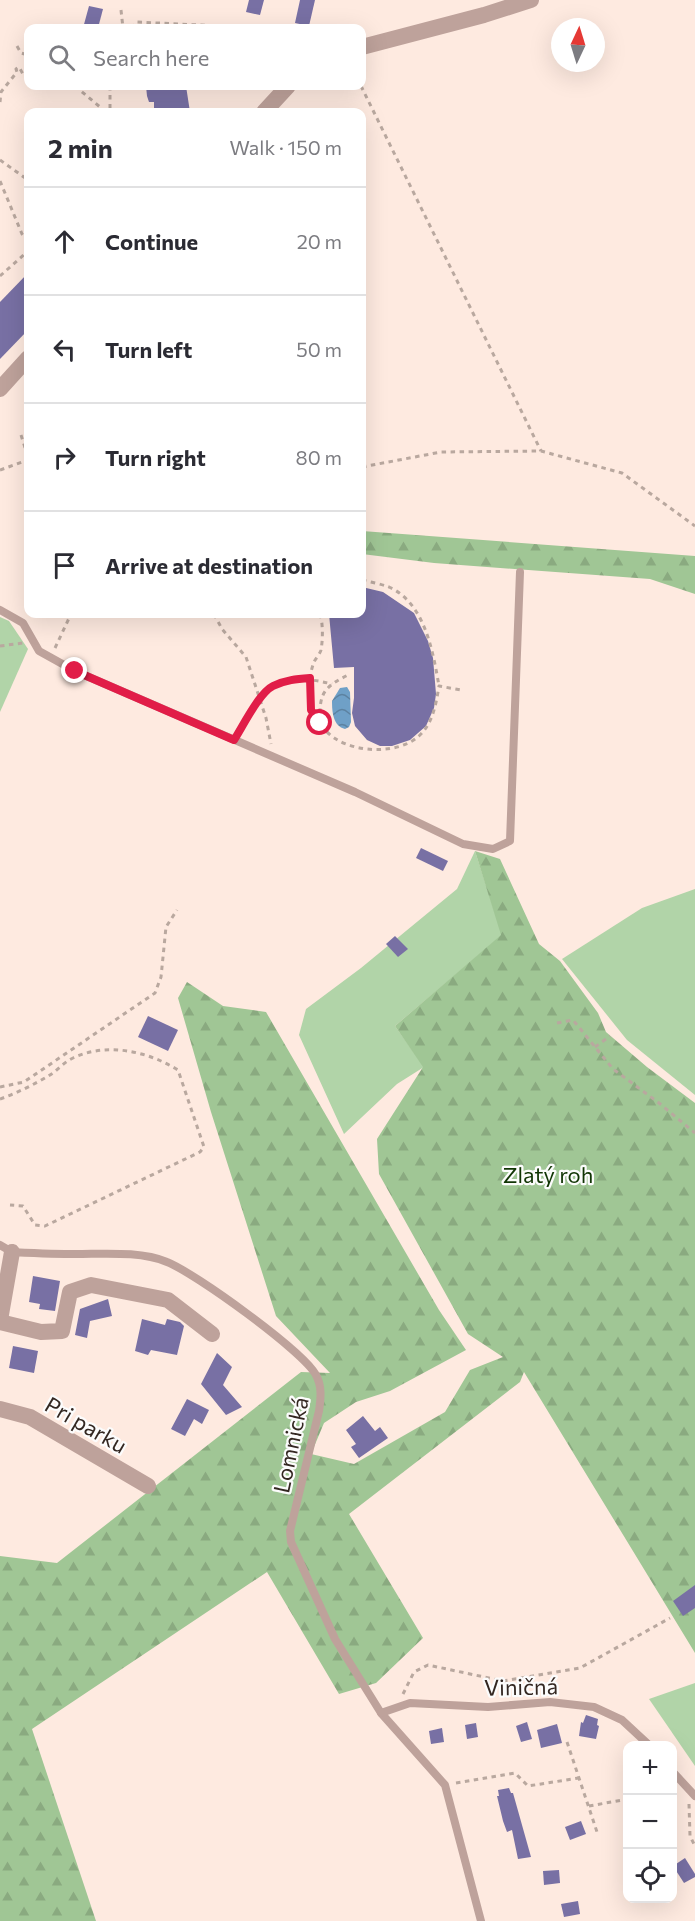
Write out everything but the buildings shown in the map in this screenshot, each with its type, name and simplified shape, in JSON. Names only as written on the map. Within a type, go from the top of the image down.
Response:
[{"type":"street","points":[[366,46],[484,15],[531,0]]},
{"type":"street","points":[[268,108],[284,90]]},
{"type":"street","points":[[0,389],[24,362]]},
{"type":"street","points":[[6,1249],[0,1321],[41,1332],[62,1331],[70,1292],[92,1286],[168,1300],[212,1334]]},
{"type":"street","name":"Pri parku","points":[[0,1408],[30,1417],[148,1486]]},
{"type":"lane","points":[[0,610],[23,622],[39,651],[91,678],[356,792],[463,844],[493,849],[510,841],[520,572]]},
{"type":"lane","name":"Lomnická","points":[[6,1249],[128,1254],[166,1261],[200,1280],[307,1362],[319,1383],[321,1396],[316,1426],[290,1531],[291,1542],[335,1639],[381,1713],[445,1785]]},
{"type":"lane","name":"Viničná","points":[[381,1713],[410,1703],[488,1707],[550,1702],[594,1707],[622,1720],[645,1741]]},
{"type":"lane","points":[[677,1777],[695,1796]]},
{"type":"lane","points":[[445,1785],[481,1921]]},
{"type":"path","points":[[121,10],[123,24]]},
{"type":"path","points":[[135,24],[137,22],[178,24]]},
{"type":"path","points":[[17,46],[24,54]]},
{"type":"path","points":[[0,102],[1,92],[17,72],[16,69],[19,67],[24,73]]},
{"type":"path","points":[[80,90],[103,108]]},
{"type":"path","points":[[108,108],[110,90]]},
{"type":"path","points":[[363,90],[541,451]]},
{"type":"path","points":[[0,160],[24,177]]},
{"type":"path","points":[[0,181],[24,236]]},
{"type":"path","points":[[0,276],[24,254]]},
{"type":"path","points":[[21,435],[24,445]]},
{"type":"path","points":[[366,465],[441,452],[541,451],[622,473],[695,526]]},
{"type":"path","points":[[0,470],[24,461]]},
{"type":"path","points":[[321,618],[321,650],[310,678],[311,710],[320,723],[336,739],[358,748],[401,747],[418,737],[426,728],[435,709],[439,686],[428,638],[417,613],[391,588],[366,581]]},
{"type":"path","points":[[51,657],[70,618]]},
{"type":"path","points":[[216,618],[222,630],[246,657],[266,718],[273,756]]},
{"type":"path","points":[[0,646],[34,642]]},
{"type":"path","points":[[320,723],[321,694],[332,684],[350,674]]},
{"type":"path","points":[[234,740],[259,700],[271,687],[290,680],[310,678],[332,684]]},
{"type":"path","points":[[439,686],[461,690]]},
{"type":"path","points":[[0,1087],[24,1082],[156,993],[161,977],[166,927],[177,910]]},
{"type":"path","points":[[556,1023],[573,1020],[614,1069],[695,1133]]},
{"type":"path","points":[[595,1047],[610,1036]]},
{"type":"path","points":[[0,1099],[49,1076],[72,1058],[101,1050],[143,1053],[178,1070],[204,1147],[200,1152],[45,1226],[35,1225],[22,1206],[10,1205]]},
{"type":"path","points":[[398,1707],[414,1672],[428,1665],[503,1681],[580,1668],[670,1618]]},
{"type":"path","points":[[567,1742],[598,1836]]},
{"type":"path","points":[[445,1785],[515,1773],[528,1786],[579,1778]]},
{"type":"path","points":[[688,1789],[690,1836],[695,1846]]},
{"type":"path","points":[[589,1806],[623,1800]]},
{"type":"green space","points":[[366,531],[695,556],[695,594],[650,579],[434,563],[366,554]]},
{"type":"green space","points":[[0,617],[9,621],[28,649],[0,712]]},
{"type":"green space","points":[[475,851],[502,935],[395,1026],[424,1067],[397,1084],[344,1134],[299,1035],[306,1009],[361,968],[457,889]]},
{"type":"green space","name":"Zlatý roh","points":[[475,851],[500,859],[539,944],[560,961],[598,1013],[606,1032],[695,1103],[695,1653],[524,1372],[520,1382],[349,1514],[423,1638],[376,1683],[339,1694],[267,1572],[32,1729],[96,1921],[0,1921],[0,1556],[57,1563],[301,1372],[330,1373],[276,1316],[211,1112],[178,998],[187,982],[223,1006],[266,1012],[439,1310],[466,1350],[390,1391],[356,1402],[324,1423],[311,1454],[354,1464],[445,1412],[470,1370],[503,1357],[468,1334],[379,1174],[377,1139],[423,1067],[395,1026],[501,935]]},
{"type":"green space","points":[[695,889],[695,1095],[627,1040],[562,959],[642,908]]},
{"type":"green space","points":[[695,1683],[695,1766],[649,1699]]},
{"type":"water","points":[[347,687],[350,692],[351,722],[345,729],[336,722],[332,701],[340,688]]},
{"type":"route","points":[[75,671],[234,740],[259,700],[271,687],[290,680],[310,678],[311,710],[320,723]]}]
